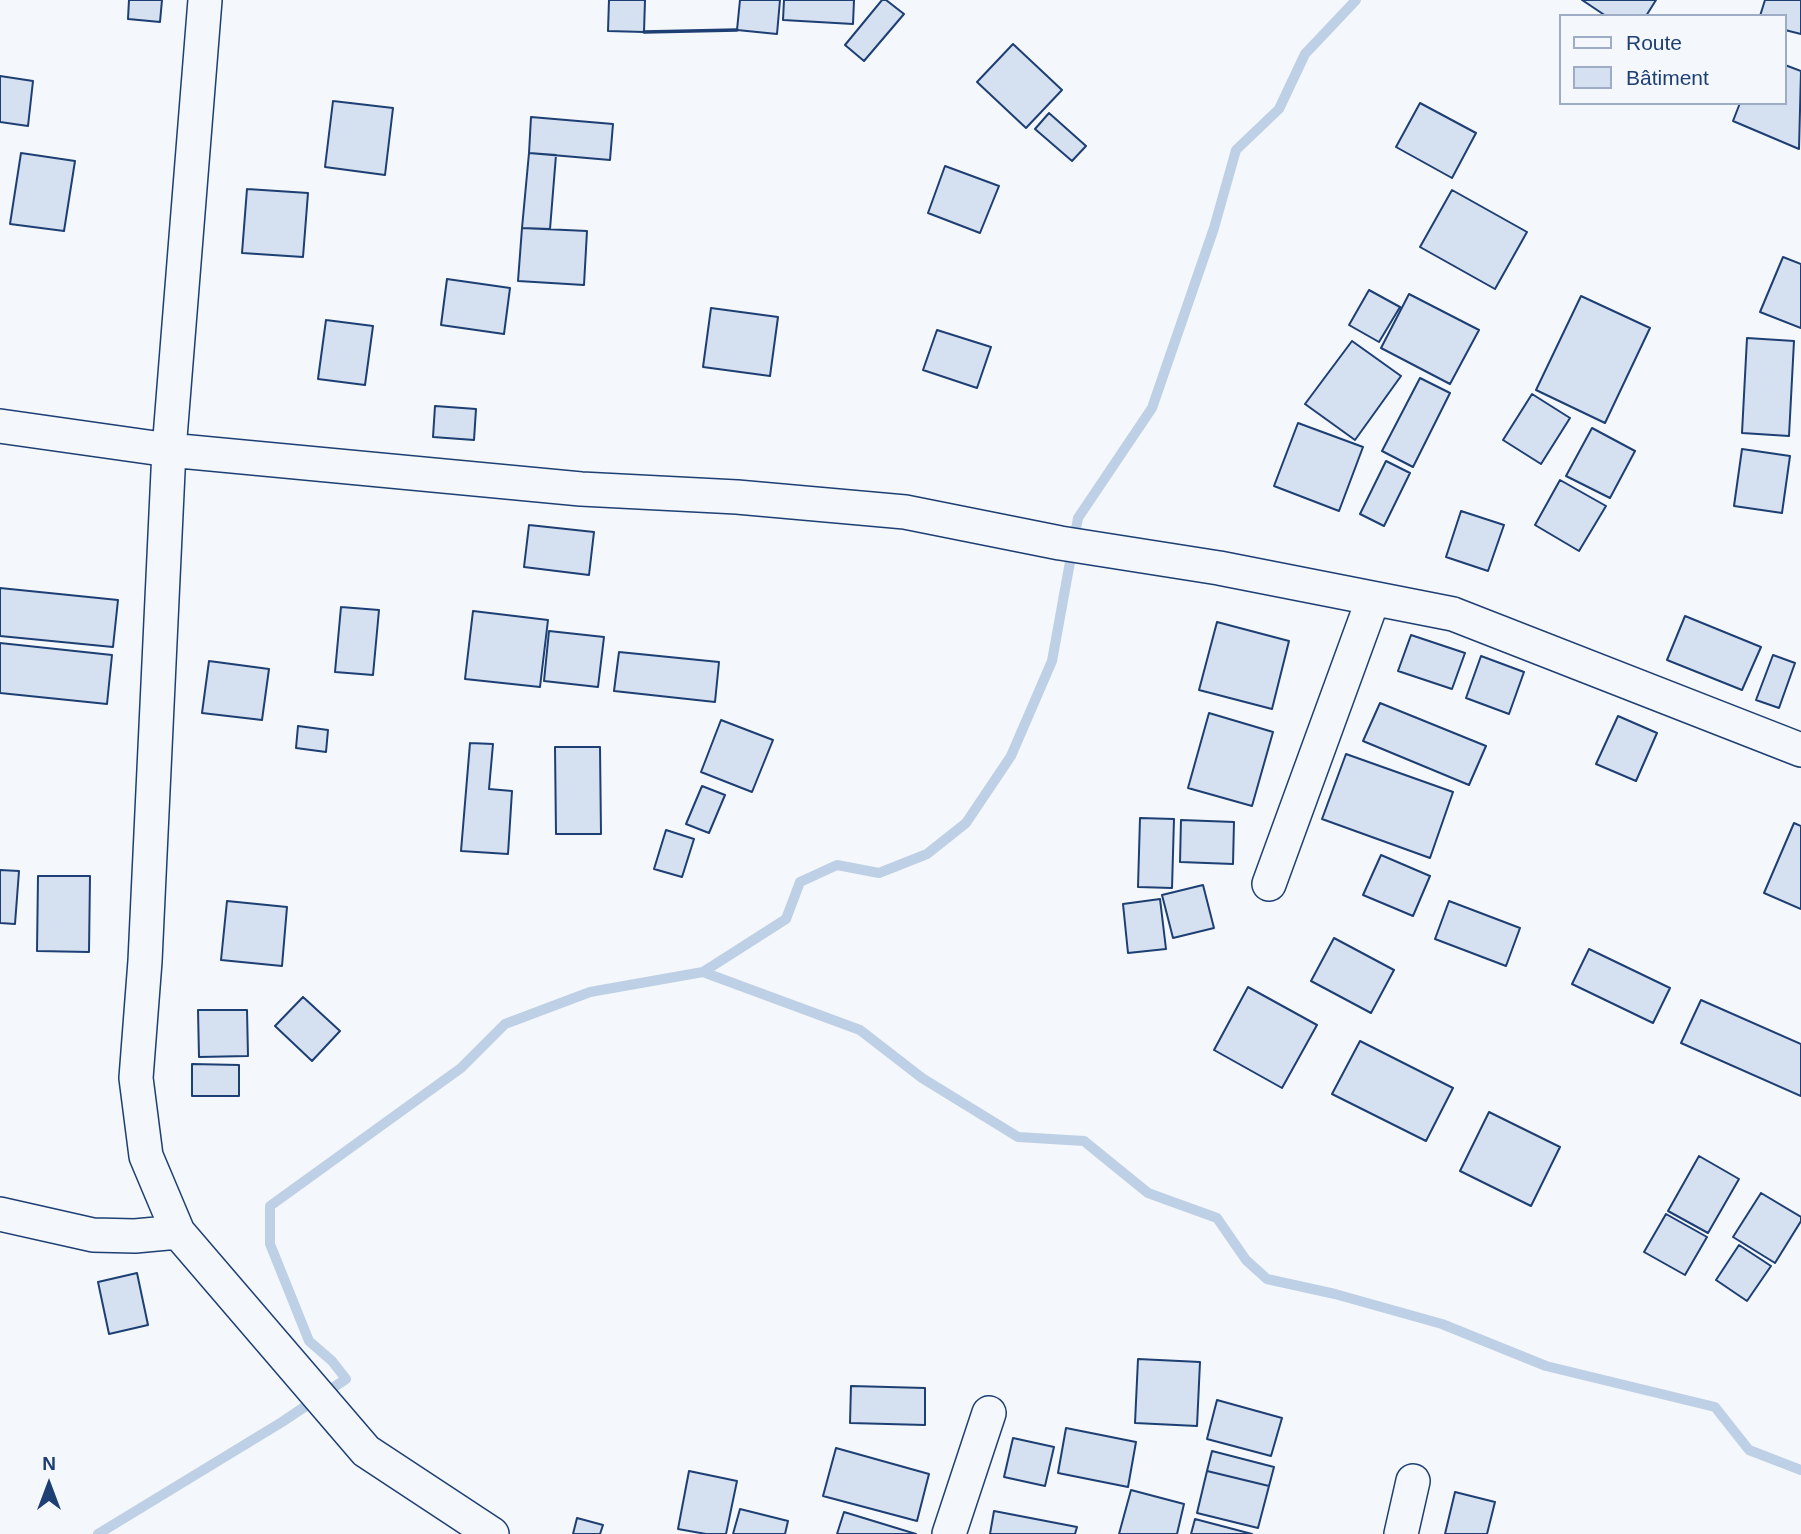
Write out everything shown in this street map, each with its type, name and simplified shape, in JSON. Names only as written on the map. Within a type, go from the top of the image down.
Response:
[{"type":"street","points":[[205,0],[169,450],[145,961],[136,1078],[146,1156],[178,1232],[366,1451],[492,1534]]},
{"type":"street","points":[[0,426],[169,450],[581,489],[737,497],[905,512],[1072,545],[1219,568],[1453,614],[1801,750]]},
{"type":"street","points":[[1269,884],[1373,599]]},
{"type":"street","points":[[0,1214],[93,1235],[135,1236],[178,1232]]},
{"type":"street","points":[[949,1534],[989,1413]]},
{"type":"street","points":[[1401,1534],[1413,1480]]},
{"type":"building","points":[[129,0],[162,0],[160,22],[128,19]]},
{"type":"building","points":[[609,0],[645,0],[644,32],[608,31]]},
{"type":"building","points":[[740,0],[780,0],[777,34],[737,30]]},
{"type":"building","points":[[784,0],[854,0],[853,24],[783,20]]},
{"type":"building","points":[[882,0],[886,0],[904,14],[864,61],[845,45]]},
{"type":"building","points":[[1582,0],[1656,0],[1647,14],[1603,14]]},
{"type":"building","points":[[1765,0],[1801,0],[1801,34],[1787,30],[1787,14],[1761,14]]},
{"type":"building","points":[[1013,44],[1062,90],[1026,128],[977,82]]},
{"type":"building","points":[[1787,66],[1801,71],[1799,149],[1733,121],[1739,105],[1787,105]]},
{"type":"building","points":[[0,76],[33,81],[28,126],[0,122]]},
{"type":"building","points":[[333,101],[393,108],[385,175],[325,167]]},
{"type":"building","points":[[1420,103],[1476,133],[1452,178],[1396,147]]},
{"type":"building","points":[[1049,113],[1086,146],[1072,161],[1035,129]]},
{"type":"building","points":[[531,117],[613,124],[610,160],[529,153]]},
{"type":"building","points":[[21,153],[75,161],[64,231],[10,224]]},
{"type":"building","points":[[529,153],[556,155],[550,229],[522,228]]},
{"type":"building","points":[[945,166],[999,186],[980,233],[928,213]]},
{"type":"building","points":[[247,189],[308,193],[303,257],[242,253]]},
{"type":"building","points":[[1452,190],[1527,232],[1495,289],[1420,247]]},
{"type":"building","points":[[522,228],[587,231],[584,285],[518,281]]},
{"type":"building","points":[[1783,257],[1801,264],[1801,328],[1760,312]]},
{"type":"building","points":[[447,279],[510,288],[504,334],[441,325]]},
{"type":"building","points":[[1369,290],[1400,307],[1379,342],[1349,325]]},
{"type":"building","points":[[1409,294],[1479,330],[1450,384],[1381,348]]},
{"type":"building","points":[[1581,296],[1650,328],[1605,423],[1536,390]]},
{"type":"building","points":[[711,308],[778,317],[770,376],[703,367]]},
{"type":"building","points":[[326,320],[373,326],[365,385],[318,379]]},
{"type":"building","points":[[937,330],[991,347],[977,388],[923,370]]},
{"type":"building","points":[[1747,338],[1794,341],[1789,436],[1742,433]]},
{"type":"building","points":[[1352,341],[1401,376],[1355,440],[1305,404]]},
{"type":"building","points":[[1420,378],[1450,393],[1413,467],[1382,451]]},
{"type":"building","points":[[1532,394],[1570,418],[1541,464],[1503,440]]},
{"type":"building","points":[[435,406],[476,409],[474,440],[433,437]]},
{"type":"building","points":[[1298,423],[1363,447],[1339,511],[1274,486]]},
{"type":"building","points":[[1592,428],[1635,451],[1610,498],[1566,476]]},
{"type":"building","points":[[1742,449],[1790,456],[1782,513],[1734,506]]},
{"type":"building","points":[[1386,461],[1410,473],[1384,526],[1360,514]]},
{"type":"building","points":[[1560,480],[1606,506],[1579,551],[1535,525]]},
{"type":"building","points":[[1461,511],[1504,525],[1488,571],[1446,557]]},
{"type":"building","points":[[529,525],[594,532],[589,575],[524,567]]},
{"type":"building","points":[[0,588],[118,600],[113,647],[0,636]]},
{"type":"building","points":[[341,607],[379,610],[373,675],[335,672]]},
{"type":"building","points":[[473,611],[548,620],[540,687],[465,679]]},
{"type":"building","points":[[1685,616],[1761,647],[1742,690],[1667,660]]},
{"type":"building","points":[[1217,622],[1289,641],[1272,709],[1199,690]]},
{"type":"building","points":[[549,631],[604,637],[598,687],[544,681]]},
{"type":"building","points":[[1411,635],[1465,653],[1452,689],[1398,671]]},
{"type":"building","points":[[0,643],[112,655],[107,704],[0,693]]},
{"type":"building","points":[[619,652],[719,662],[715,702],[614,691]]},
{"type":"building","points":[[1773,655],[1795,663],[1779,708],[1756,700]]},
{"type":"building","points":[[1481,656],[1524,672],[1509,714],[1466,698]]},
{"type":"building","points":[[209,661],[269,669],[262,720],[202,713]]},
{"type":"building","points":[[1380,703],[1486,746],[1469,785],[1363,741]]},
{"type":"building","points":[[1209,713],[1273,732],[1252,806],[1188,788]]},
{"type":"building","points":[[1618,716],[1657,733],[1636,781],[1596,764]]},
{"type":"building","points":[[721,720],[773,740],[752,792],[701,772]]},
{"type":"building","points":[[298,726],[328,730],[326,752],[296,748]]},
{"type":"building","points":[[470,743],[493,744],[489,789],[512,791],[508,854],[461,851]]},
{"type":"building","points":[[555,747],[600,747],[601,834],[556,834]]},
{"type":"building","points":[[1346,754],[1453,792],[1430,858],[1322,819]]},
{"type":"building","points":[[702,786],[725,795],[709,833],[686,824]]},
{"type":"building","points":[[1140,818],[1174,819],[1172,888],[1138,887]]},
{"type":"building","points":[[1181,820],[1234,822],[1233,864],[1180,862]]},
{"type":"building","points":[[1794,823],[1801,826],[1801,909],[1764,893]]},
{"type":"building","points":[[666,830],[694,839],[682,877],[654,869]]},
{"type":"building","points":[[1381,855],[1430,876],[1413,916],[1363,895]]},
{"type":"building","points":[[0,870],[19,871],[15,924],[0,923]]},
{"type":"building","points":[[38,876],[90,876],[89,952],[37,951]]},
{"type":"building","points":[[1203,885],[1214,928],[1173,938],[1162,895]]},
{"type":"building","points":[[1160,899],[1166,949],[1128,953],[1123,904]]},
{"type":"building","points":[[227,901],[287,907],[282,966],[221,960]]},
{"type":"building","points":[[1449,901],[1520,928],[1506,966],[1435,939]]},
{"type":"building","points":[[1334,938],[1394,970],[1371,1013],[1311,981]]},
{"type":"building","points":[[1589,949],[1670,988],[1653,1023],[1572,984]]},
{"type":"building","points":[[1248,987],[1317,1025],[1282,1088],[1214,1050]]},
{"type":"building","points":[[303,997],[340,1031],[312,1061],[275,1026]]},
{"type":"building","points":[[1701,1000],[1801,1044],[1801,1096],[1681,1043]]},
{"type":"building","points":[[198,1010],[247,1010],[248,1056],[199,1057]]},
{"type":"building","points":[[1360,1041],[1453,1088],[1426,1141],[1332,1094]]},
{"type":"building","points":[[192,1064],[239,1065],[239,1096],[192,1096]]},
{"type":"building","points":[[1489,1112],[1560,1147],[1531,1206],[1460,1171]]},
{"type":"building","points":[[1699,1156],[1739,1179],[1708,1233],[1668,1211]]},
{"type":"building","points":[[1761,1193],[1801,1217],[1775,1263],[1733,1237]]},
{"type":"building","points":[[1666,1214],[1707,1237],[1685,1275],[1644,1252]]},
{"type":"building","points":[[1739,1245],[1771,1266],[1747,1301],[1716,1280]]},
{"type":"building","points":[[137,1273],[148,1325],[109,1334],[98,1282]]},
{"type":"building","points":[[1138,1359],[1200,1362],[1197,1426],[1135,1423]]},
{"type":"building","points":[[851,1386],[925,1388],[925,1425],[850,1423]]},
{"type":"building","points":[[1217,1400],[1282,1418],[1271,1456],[1207,1439]]},
{"type":"building","points":[[1066,1428],[1136,1442],[1128,1487],[1058,1473]]},
{"type":"building","points":[[1013,1438],[1054,1447],[1045,1486],[1004,1477]]},
{"type":"building","points":[[836,1448],[929,1474],[917,1521],[823,1496]]},
{"type":"building","points":[[1212,1451],[1274,1467],[1269,1486],[1207,1471]]},
{"type":"building","points":[[689,1471],[737,1481],[726,1534],[678,1529]]},
{"type":"building","points":[[1207,1471],[1269,1486],[1258,1528],[1197,1513]]},
{"type":"building","points":[[1131,1490],[1184,1504],[1177,1534],[1119,1534]]},
{"type":"building","points":[[1455,1492],[1495,1502],[1487,1534],[1445,1534]]},
{"type":"building","points":[[740,1509],[788,1521],[785,1534],[733,1534]]},
{"type":"building","points":[[994,1511],[1077,1527],[1075,1534],[990,1534]]},
{"type":"building","points":[[844,1512],[916,1534],[837,1534]]},
{"type":"building","points":[[577,1518],[603,1525],[600,1534],[573,1534]]},
{"type":"building","points":[[1195,1519],[1252,1534],[1191,1534]]},
{"type":"waterway","points":[[98,1534],[282,1422],[346,1379],[332,1361],[309,1341],[270,1244],[270,1206],[461,1068],[505,1024],[590,992],[703,972],[786,919],[800,882],[837,865],[879,873],[927,854],[966,823],[1011,756],[1052,661],[1078,518],[1152,408],[1214,228],[1236,150],[1279,109],[1305,54],[1356,0]]},
{"type":"waterway","points":[[703,972],[860,1030],[922,1078],[1018,1137],[1084,1141],[1148,1193],[1217,1218],[1246,1260],[1267,1279],[1335,1294],[1442,1324],[1546,1366],[1715,1407],[1749,1450],[1801,1470]]},
{"type":"wall","points":[[644,32],[737,30]]}]
